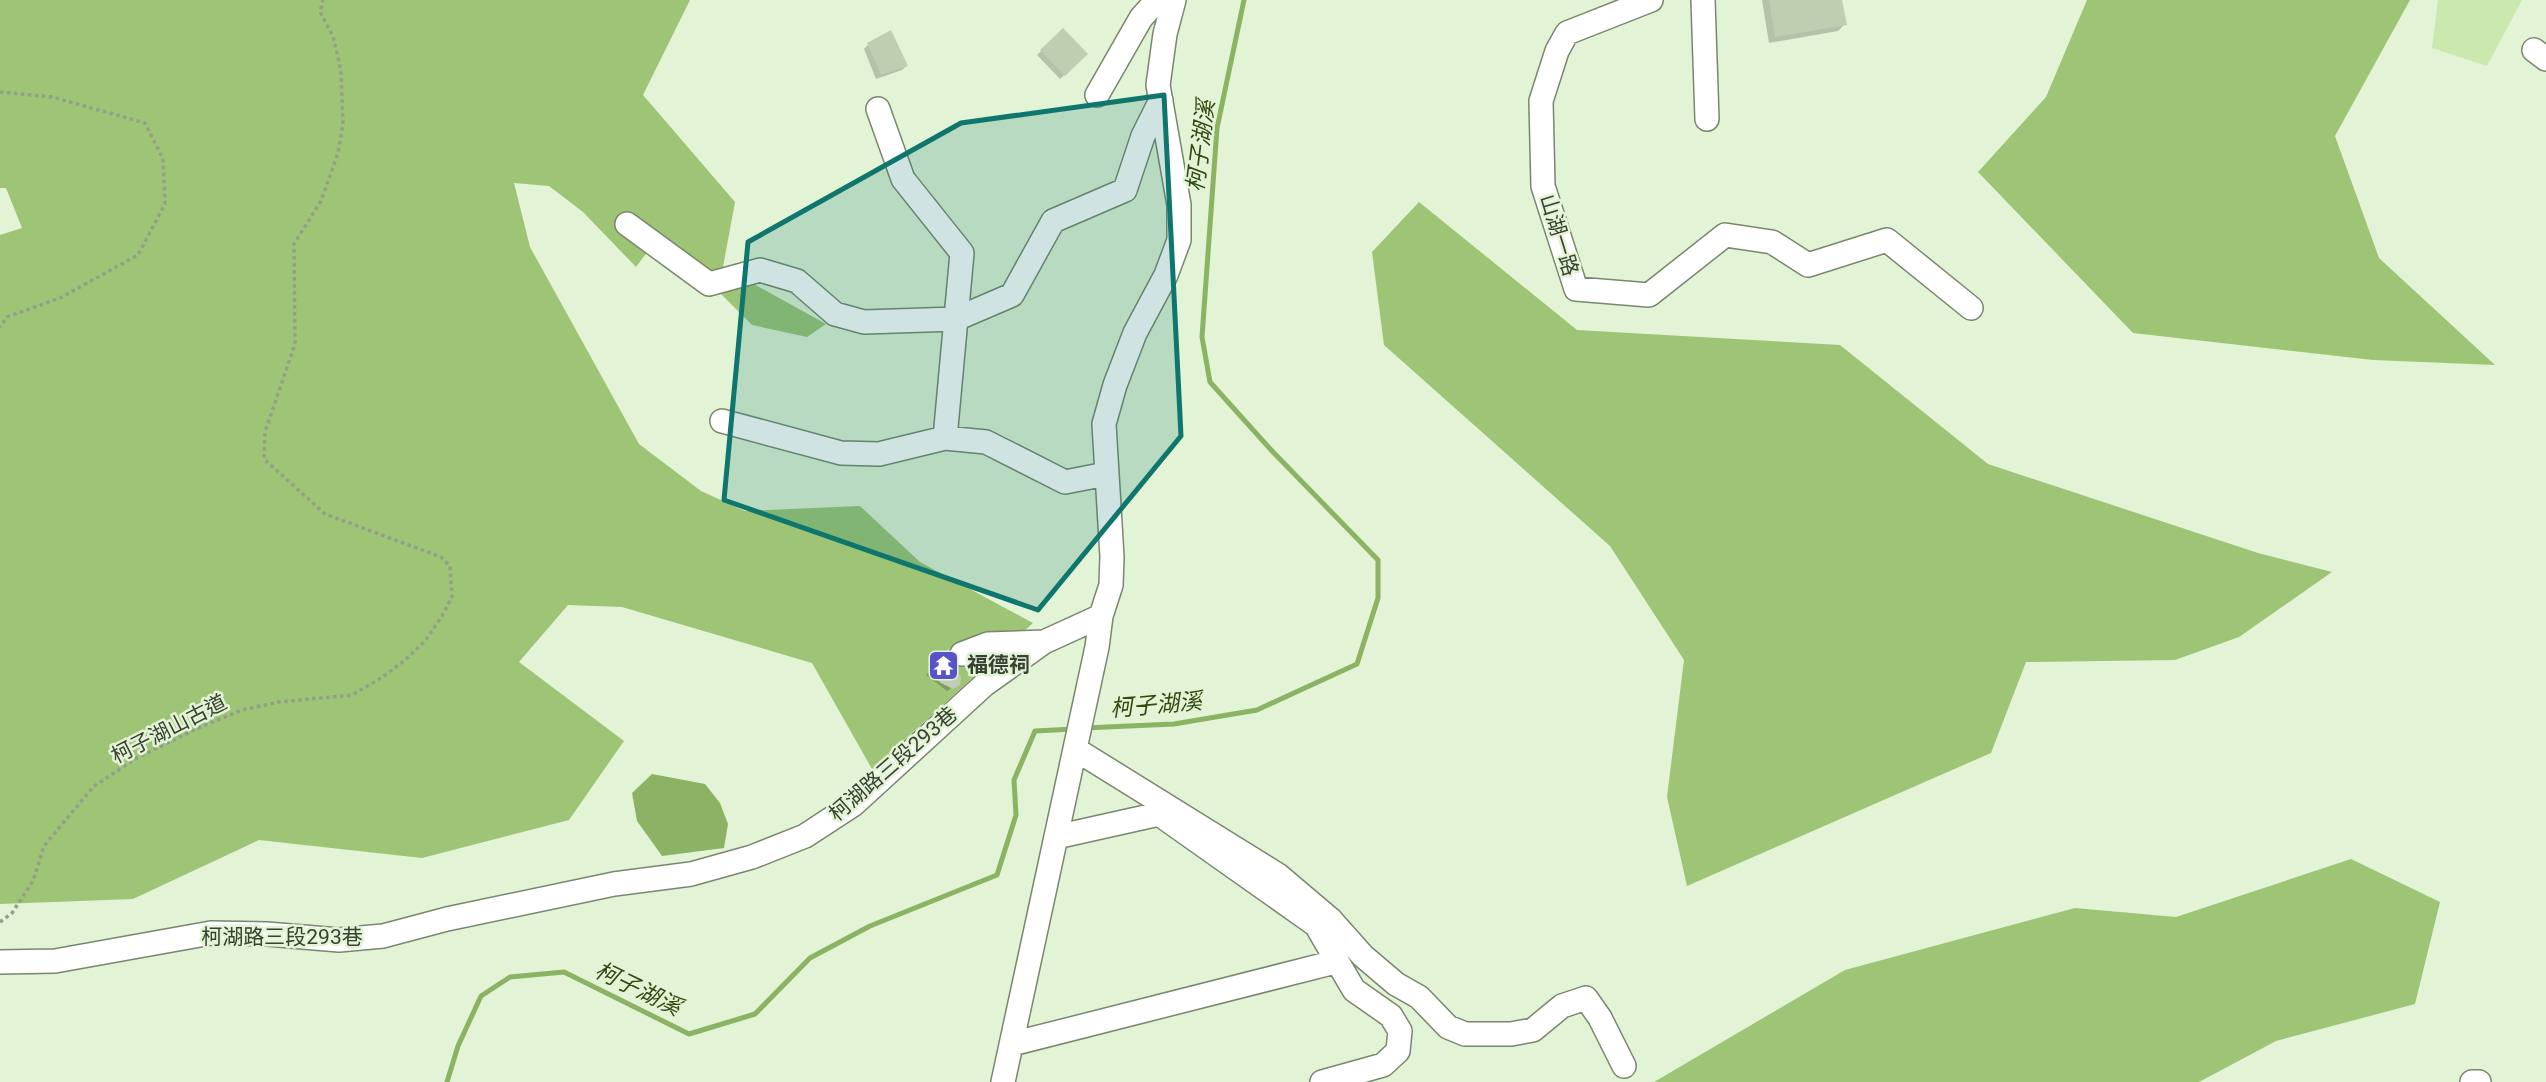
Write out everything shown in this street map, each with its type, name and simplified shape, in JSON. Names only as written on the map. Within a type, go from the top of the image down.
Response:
[{"type":"street","points":[[1097,94],[1141,18],[1157,0]]},
{"type":"street","points":[[1003,1082],[1097,647],[1101,616],[1111,585],[1112,557],[1104,424],[1135,332],[1166,275],[1179,240],[1179,205],[1158,85],[1164,34],[1174,0]]},
{"type":"street","name":"山湖一路","points":[[1651,0],[1567,33],[1557,51],[1541,102],[1544,186],[1576,289],[1649,295],[1725,235],[1772,242],[1808,265],[1887,240],[1971,308]]},
{"type":"street","points":[[1703,0],[1707,119]]},
{"type":"street","points":[[627,224],[709,284],[760,270],[797,281],[835,314],[864,322],[956,319],[1012,296],[1053,221],[1125,190],[1143,136],[1161,100]]},
{"type":"street","points":[[878,109],[903,179],[962,253],[945,438]]},
{"type":"street","points":[[722,421],[841,453],[879,454],[945,438],[986,442],[1065,482],[1106,474]]},
{"type":"street","name":"柯湖路三段293巷","points":[[0,962],[55,961],[211,933],[339,940],[383,936],[447,919],[614,884],[691,874],[752,857],[805,836],[854,804],[984,685],[1044,642],[1101,616]]},
{"type":"street","points":[[962,654],[988,643],[1044,642]]},
{"type":"street","points":[[1075,749],[1278,876],[1330,919],[1363,956],[1396,984],[1419,997],[1447,1027],[1465,1034],[1511,1034],[1533,1030],[1562,1006],[1586,998],[1600,1018],[1624,1066]]},
{"type":"street","points":[[1056,837],[1159,814],[1316,925],[1335,962],[1354,990],[1391,1016],[1400,1031],[1398,1051],[1382,1065],[1322,1082]]},
{"type":"street","points":[[1012,1044],[1335,962]]},
{"type":"street","points":[[2472,1082],[2479,1082]]},
{"type":"path","name":"柯子湖山古道","points":[[0,922],[12,913],[33,881],[44,846],[93,788],[135,759],[195,729],[242,710],[279,702],[352,695],[404,661],[425,641],[452,597],[450,566],[441,557],[325,514],[264,458],[265,432],[295,344],[293,244],[321,201],[338,153],[344,124],[341,71],[333,36],[320,12],[323,0]]},
{"type":"path","points":[[0,92],[52,97],[145,123],[163,159],[165,204],[138,255],[60,298],[7,317],[0,327]]},
{"type":"highlighted area","points":[[1164,95],[1181,436],[1038,610],[724,500],[748,242],[961,123]]},
{"type":"shaded area","points":[[0,0],[690,0],[643,95],[735,202],[723,267],[826,324],[807,337],[752,325],[661,234],[636,267],[583,212],[549,186],[514,183],[530,247],[639,444],[701,491],[745,511],[860,506],[920,562],[1033,623],[872,769],[812,663],[622,607],[568,605],[519,662],[624,741],[569,820],[422,858],[259,840],[133,899],[0,904],[0,235],[22,228],[6,188],[0,188]]},
{"type":"shaded area","points":[[2087,0],[2410,0],[2335,136],[2379,258],[2495,365],[2373,360],[2133,333],[1978,172],[2046,97]]},
{"type":"shaded area","points":[[2438,0],[2522,0],[2487,66],[2432,48]]},
{"type":"shaded area","points":[[1419,202],[1577,330],[1840,345],[1988,464],[2258,553],[2332,572],[2239,637],[2175,660],[2026,662],[1991,753],[1687,886],[1667,797],[1684,660],[1610,546],[1384,345],[1372,252]]},
{"type":"shaded area","points":[[652,774],[705,784],[720,803],[728,824],[724,848],[662,856],[637,821],[632,793]]},
{"type":"shaded area","points":[[2351,859],[2440,902],[2415,1004],[2276,1041],[2199,1082],[1654,1082],[1845,970],[2075,908],[2176,917]]},
{"type":"building","points":[[1769,0],[1842,0],[1847,25],[1775,37]]},
{"type":"building","points":[[1063,28],[1088,54],[1065,76],[1040,50]]},
{"type":"building","points":[[891,30],[908,66],[881,75],[867,43]]},
{"type":"building","points":[[949,648],[952,667],[961,677],[960,685],[953,689],[941,683],[928,671]]},
{"type":"waterway","name":"柯子湖溪","points":[[1084,728],[1174,724],[1257,710],[1357,664],[1378,598],[1378,560],[1273,452],[1210,382],[1202,337],[1217,128],[1244,0]]},
{"type":"waterway","name":"柯子湖溪","points":[[447,1082],[458,1046],[481,996],[510,977],[564,972],[689,1034],[755,1014],[810,958],[870,926],[997,875],[1016,815],[1014,780],[1035,731],[1074,729]]},
{"type":"place","name":"福德祠","points":[[944,665]]}]
